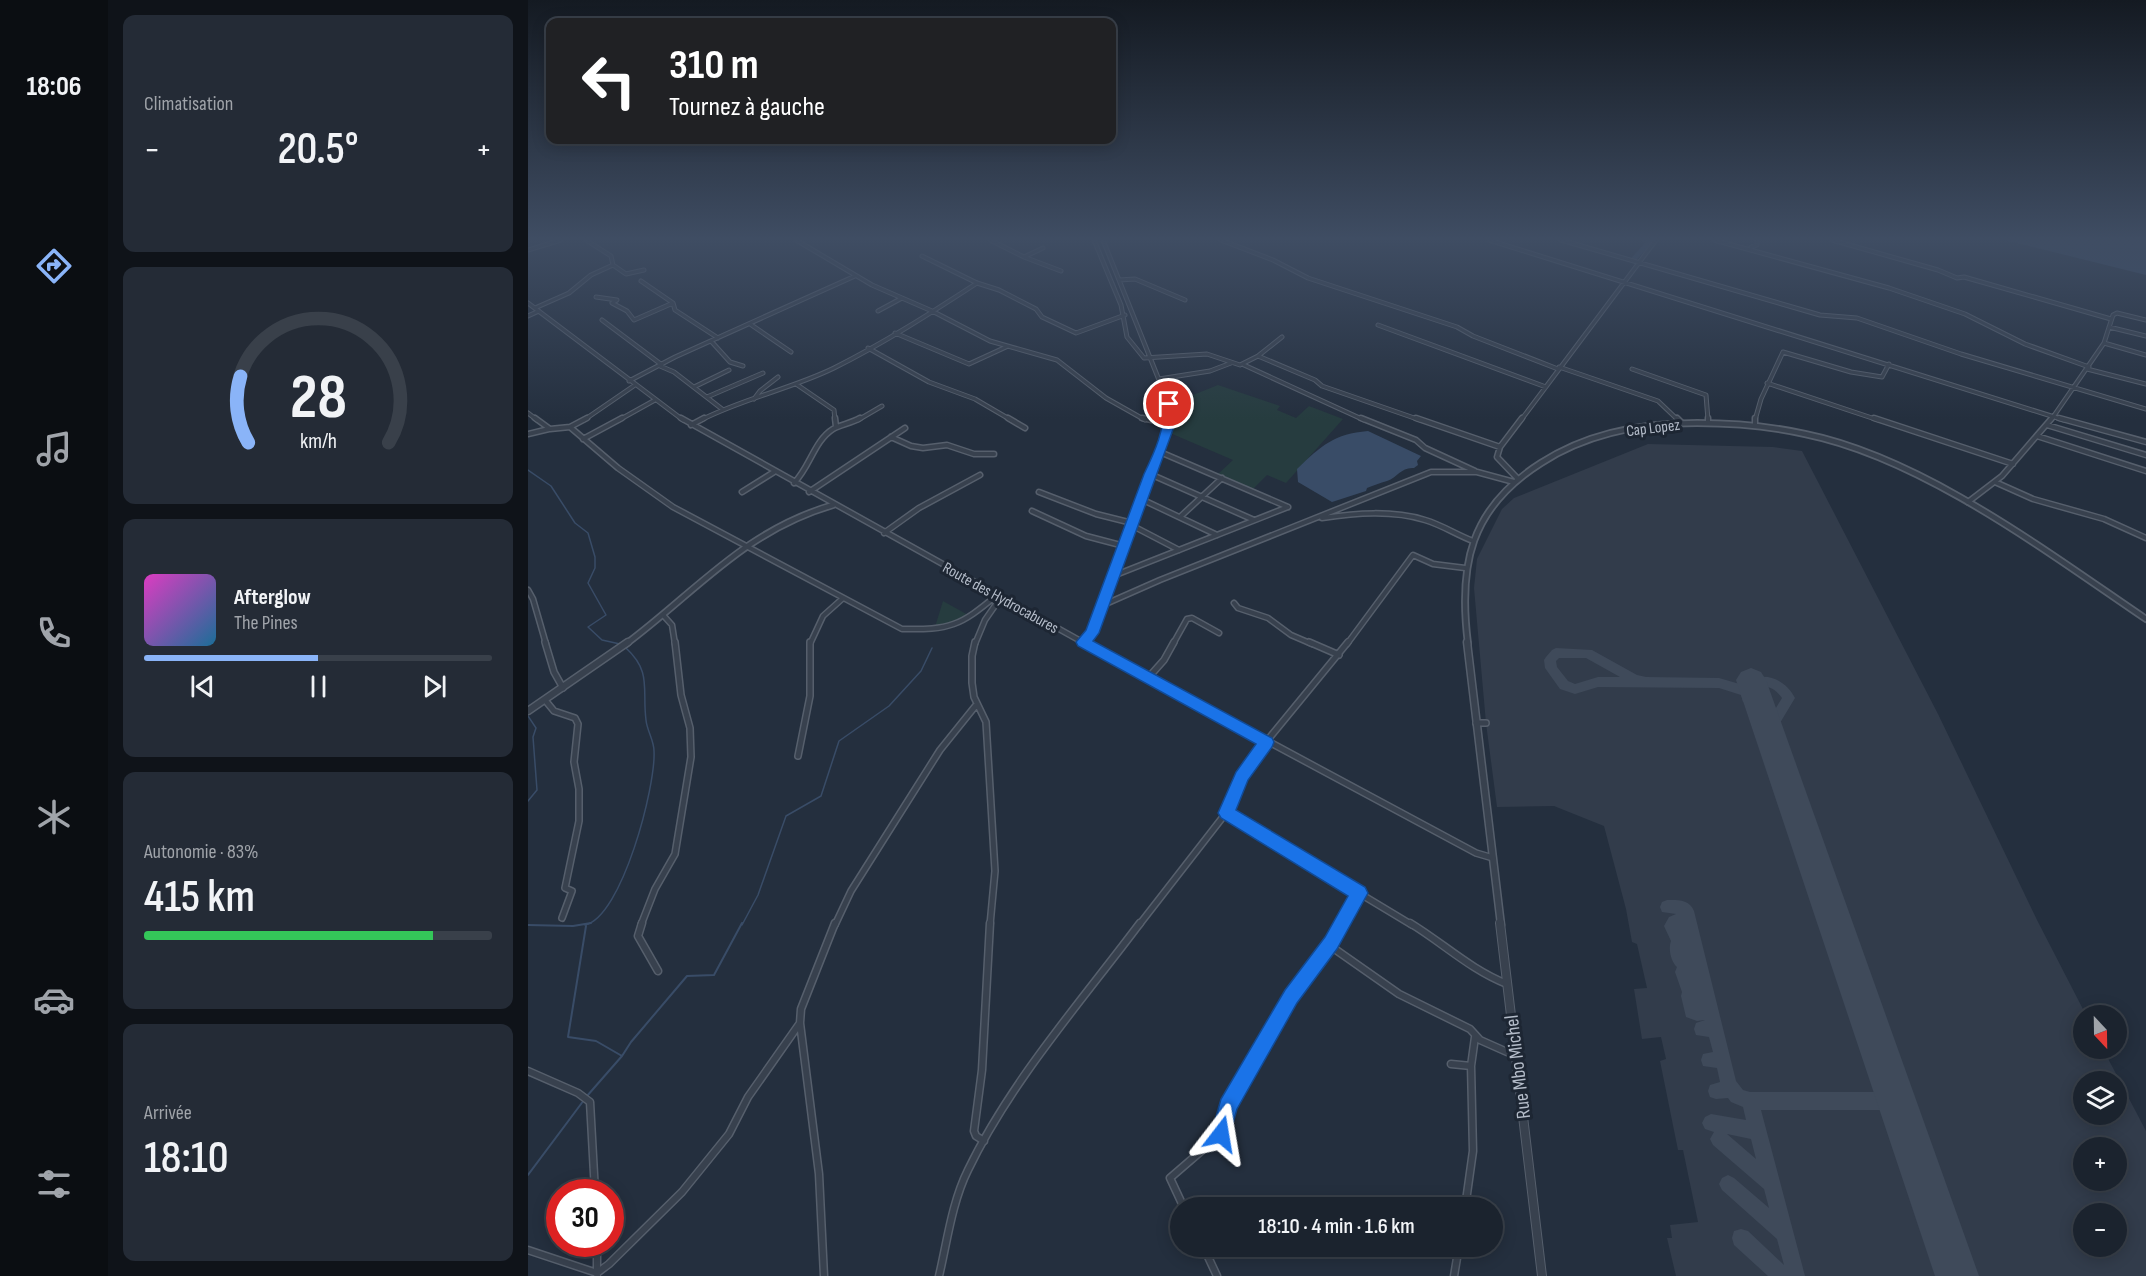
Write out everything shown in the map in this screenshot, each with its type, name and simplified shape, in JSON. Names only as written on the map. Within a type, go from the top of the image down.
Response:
[{"type":"street","points":[[528,316],[557,300]]},
{"type":"street","points":[[614,300],[617,300],[612,303],[627,311],[634,320],[673,303]]},
{"type":"street","points":[[668,300],[673,303],[675,310],[718,338]]},
{"type":"street","points":[[629,381],[675,357],[803,300]]},
{"type":"street","points":[[878,311],[899,300]]},
{"type":"street","points":[[906,300],[990,341],[1057,360],[1106,398],[1148,421],[1170,424]]},
{"type":"street","points":[[691,425],[722,409],[796,384],[834,368],[950,300]]},
{"type":"street","points":[[1018,300],[1036,309],[1042,317],[1076,333],[1125,315]]},
{"type":"street","points":[[1119,300],[1125,315],[1129,341],[1141,355],[1152,358],[1207,354],[1219,356],[1231,363],[1244,365],[1335,408],[1416,440],[1425,448],[1477,472]]},
{"type":"street","points":[[1083,642],[1092,633],[1170,424],[1171,410],[1152,358],[1126,300]]},
{"type":"street","points":[[1373,300],[1457,327],[1473,336],[1558,368],[1658,401],[1682,422]]},
{"type":"street","points":[[1516,480],[1497,457],[1500,447],[1611,300]]},
{"type":"street","points":[[1681,300],[2053,416],[2146,442]]},
{"type":"street","points":[[1769,300],[1820,315],[1857,318],[2073,389],[2146,409]]},
{"type":"street","points":[[1922,300],[1956,311],[2031,347],[2088,368],[2146,384]]},
{"type":"street","points":[[2043,300],[2111,319]]},
{"type":"street","name":"Route des Hydrocabures","points":[[528,303],[629,381],[691,425],[1266,742],[1476,853],[1493,858]]},
{"type":"street","points":[[1968,502],[1995,482],[2047,425],[2104,343],[2111,319],[2117,313],[2146,320]]},
{"type":"street","points":[[602,320],[661,366],[673,371],[722,409]]},
{"type":"street","points":[[750,324],[791,352]]},
{"type":"street","points":[[1378,325],[1546,387]]},
{"type":"street","points":[[2109,327],[2146,336]]},
{"type":"street","points":[[895,333],[969,364],[1006,347]]},
{"type":"street","points":[[1244,365],[1282,338]]},
{"type":"street","points":[[711,341],[720,348],[718,351],[724,358],[743,366]]},
{"type":"street","points":[[2104,343],[2146,355]]},
{"type":"street","points":[[868,348],[929,382],[975,399],[1025,428]]},
{"type":"street","points":[[1755,425],[1754,419],[1767,383],[1783,352],[1865,376],[1882,377],[1889,364]]},
{"type":"street","points":[[1258,356],[1315,380],[1323,386],[1500,447]]},
{"type":"street","points":[[1159,379],[1210,371],[1231,363]]},
{"type":"street","points":[[1632,369],[1706,395],[1708,422]]},
{"type":"street","points":[[694,387],[729,370]]},
{"type":"street","points":[[707,397],[763,373]]},
{"type":"street","points":[[754,399],[760,391],[778,377]]},
{"type":"street","points":[[1767,383],[2013,464]]},
{"type":"street","points":[[796,384],[834,410],[836,427]]},
{"type":"street","points":[[528,434],[549,429],[570,428],[591,417],[635,385]]},
{"type":"street","points":[[583,439],[655,400]]},
{"type":"street","points":[[794,483],[808,467],[816,447],[836,427],[848,425],[882,406]]},
{"type":"street","points":[[528,414],[549,429]]},
{"type":"street","name":"Cap Lopez","points":[[1493,858],[1462,605],[1465,568],[1473,541],[1491,507],[1516,480],[1554,455],[1590,439],[1631,428],[1682,422],[1708,422],[1755,425],[1806,434],[1863,451],[1915,472],[1968,502],[2146,619]]},
{"type":"street","points":[[2047,425],[2146,455]]},
{"type":"street","points":[[570,428],[673,507],[902,629],[917,631],[952,626],[976,613],[999,596]]},
{"type":"street","points":[[809,492],[905,428]]},
{"type":"street","points":[[2037,436],[2146,471]]},
{"type":"street","points":[[891,437],[919,447],[947,445],[974,454],[994,454]]},
{"type":"street","points":[[1113,576],[1288,507],[1160,452]]},
{"type":"street","points":[[742,492],[774,472]]},
{"type":"street","points":[[1101,606],[1160,580],[1431,472],[1477,472],[1516,480]]},
{"type":"street","points":[[1150,474],[1254,520]]},
{"type":"street","points":[[884,533],[919,508],[980,475]]},
{"type":"street","points":[[1180,517],[1222,478]]},
{"type":"street","points":[[1995,482],[2032,499],[2104,519],[2146,538]]},
{"type":"street","points":[[1039,492],[1096,514],[1132,524],[1179,550]]},
{"type":"street","points":[[1141,499],[1217,535]]},
{"type":"street","points":[[528,711],[617,652],[747,546],[794,516],[833,505]]},
{"type":"street","points":[[1032,511],[1086,536],[1124,546]]},
{"type":"street","points":[[1315,520],[1349,514],[1383,513],[1425,520],[1473,541]]},
{"type":"street","points":[[939,1276],[957,1202],[967,1172],[984,1141],[1020,1083],[1226,813],[1242,776],[1266,742],[1339,655],[1413,555],[1438,566],[1465,568]]},
{"type":"street","points":[[528,590],[533,599],[554,672],[563,688]]},
{"type":"street","points":[[984,1141],[976,1136],[974,1131],[982,1070],[987,951],[995,871],[985,713],[974,699],[970,656],[975,641],[999,596]]},
{"type":"street","points":[[798,756],[810,696],[810,641],[823,616],[842,599]]},
{"type":"street","points":[[1234,603],[1238,609],[1268,618],[1291,635],[1339,655]]},
{"type":"street","points":[[658,971],[638,936],[643,916],[660,880],[670,868],[675,854],[691,757],[690,728],[681,695],[675,635],[672,624],[663,615]]},
{"type":"street","points":[[1148,678],[1164,660],[1187,619],[1192,618],[1219,633]]},
{"type":"street","points":[[545,700],[554,711],[575,718],[578,724],[574,762],[579,789],[579,821],[565,888],[572,891],[562,918]]},
{"type":"street","points":[[824,1276],[819,1174],[800,1023],[801,1009],[816,968],[851,891],[940,750],[977,704]]},
{"type":"street","points":[[1476,723],[1486,723]]},
{"type":"street","points":[[1226,813],[1436,939],[1482,974],[1507,984]]},
{"type":"street","name":"Rue Mbo Michel","points":[[1493,858],[1542,1276]]},
{"type":"street","points":[[1179,1197],[1170,1178],[1221,1134],[1228,1106],[1291,997],[1329,945],[1359,893]]},
{"type":"street","points":[[1329,945],[1399,994],[1470,1029],[1475,1036],[1516,1056]]},
{"type":"street","points":[[597,1274],[689,1184],[729,1134],[748,1097],[800,1023]]},
{"type":"street","points":[[1467,1197],[1473,1151],[1471,1066],[1475,1036]]},
{"type":"street","points":[[1451,1064],[1471,1066]]},
{"type":"street","points":[[528,1071],[584,1096],[592,1111],[595,1179]]},
{"type":"street","points":[[528,1250],[597,1274]]},
{"type":"street","points":[[597,1257],[597,1274]]},
{"type":"street","points":[[1208,1257],[1217,1276]]},
{"type":"street","points":[[1454,1276],[1457,1257]]},
{"type":"shaded area","points":[[1648,444],[1773,447],[1802,451],[1938,714],[2037,920],[2081,1005],[2073,1005],[2073,1059],[2108,1059],[2115,1071],[2073,1071],[2073,1125],[2127,1125],[2127,1095],[2146,1131],[2146,1276],[1676,1276],[1667,1238],[1672,1238],[1670,1225],[1698,1222],[1683,1150],[1678,1150],[1660,1061],[1666,1059],[1661,1037],[1642,1039],[1634,989],[1647,988],[1637,944],[1632,942],[1626,909],[1604,826],[1554,806],[1497,807],[1486,723],[1474,588],[1477,559],[1502,509],[1514,498]]},
{"type":"green space","points":[[1218,385],[1280,406],[1277,410],[1296,418],[1309,406],[1343,419],[1286,483],[1267,475],[1252,490],[1217,475],[1233,460],[1170,433],[1175,410],[1189,406],[1188,397]]},
{"type":"green space","points":[[943,601],[968,615],[952,625],[935,627]]},
{"type":"water","points":[[1368,431],[1421,456],[1417,461],[1418,465],[1387,481],[1367,488],[1366,491],[1332,502],[1298,482],[1297,469],[1321,447],[1337,438]]},
{"type":"waterway","points":[[528,470],[551,486],[575,523],[588,533],[595,557],[595,568],[588,583],[606,615],[588,627],[602,640],[620,644]]},
{"type":"waterway","points":[[587,924],[599,917],[624,876],[643,819],[653,768],[654,747],[646,720],[643,673],[640,665],[626,648]]},
{"type":"waterway","points":[[742,925],[758,895],[786,816],[821,796],[839,741],[889,706],[921,671],[932,648]]},
{"type":"waterway","points":[[528,716],[536,728],[533,737],[537,790],[528,801]]},
{"type":"waterway","points":[[622,1056],[631,1042],[687,976],[714,975],[742,923]]},
{"type":"waterway","points":[[528,925],[573,926],[587,924]]},
{"type":"waterway","points":[[586,926],[568,1037],[596,1041],[622,1056]]},
{"type":"waterway","points":[[587,1096],[622,1056]]},
{"type":"waterway","points":[[528,1175],[584,1100]]},
{"type":"taxiway","points":[[1645,682],[1634,679],[1588,653],[1556,653],[1550,660],[1551,668],[1564,685],[1575,689],[1598,682],[1719,683],[1747,693]]},
{"type":"taxiway","points":[[1747,693],[1747,689],[1752,685],[1764,681],[1776,684],[1786,692],[1789,698],[1769,729]]},
{"type":"taxiway","points":[[1747,693],[1754,706],[1763,714]]},
{"type":"taxiway","points":[[1747,693],[1747,698]]},
{"type":"taxiway","points":[[1667,907],[1681,907],[1687,911],[1689,919]]},
{"type":"taxiway","points":[[1689,919],[1699,960]]},
{"type":"taxiway","points":[[1689,919],[1674,922],[1672,926],[1677,938],[1690,939]]},
{"type":"taxiway","points":[[1690,940],[1694,942],[1677,944],[1680,960],[1684,963],[1699,960]]},
{"type":"taxiway","points":[[1699,960],[1729,1085],[1737,1096],[1750,1101]]},
{"type":"taxiway","points":[[1698,968],[1686,969],[1683,972],[1687,986],[1701,988]]},
{"type":"taxiway","points":[[1702,988],[1706,991],[1703,994],[1689,994],[1692,1011],[1697,1013],[1711,1011]]},
{"type":"taxiway","points":[[1702,1029],[1715,1029]]},
{"type":"taxiway","points":[[1709,1060],[1722,1060]]},
{"type":"taxiway","points":[[1882,1101],[1890,1096],[1891,1086]]},
{"type":"taxiway","points":[[1716,1091],[1731,1089]]},
{"type":"taxiway","points":[[1750,1101],[1882,1101]]},
{"type":"taxiway","points":[[1750,1101],[1758,1131]]},
{"type":"taxiway","points":[[1882,1101],[1891,1105],[1901,1116]]},
{"type":"taxiway","points":[[1711,1123],[1758,1131]]},
{"type":"taxiway","points":[[1758,1131],[1772,1184]]},
{"type":"taxiway","points":[[1719,1139],[1772,1184]]},
{"type":"taxiway","points":[[1728,1184],[1785,1234]]},
{"type":"taxiway","points":[[1772,1184],[1785,1234]]},
{"type":"taxiway","points":[[1785,1234],[1796,1276]]},
{"type":"taxiway","points":[[1741,1238],[1782,1276]]},
{"type":"taxiway","points":[[1952,1262],[1955,1276]]},
{"type":"runway","points":[[1751,680],[1957,1276]]},
{"type":"route","points":[[1169,404],[1170,424],[1160,452],[1092,633],[1083,642],[1266,742],[1242,776],[1226,813],[1359,893],[1331,943],[1291,997],[1228,1106],[1221,1134]]}]
